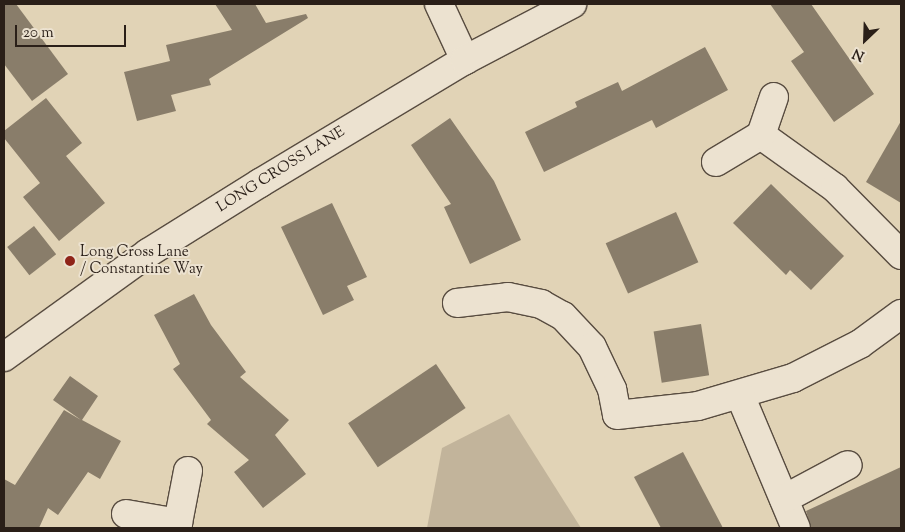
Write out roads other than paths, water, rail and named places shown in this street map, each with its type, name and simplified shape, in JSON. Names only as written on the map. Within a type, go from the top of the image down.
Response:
[{"type":"street","points":[[439,4],[464,60]]},
{"type":"street","name":"LONG CROSS LANE","points":[[4,357],[148,253],[464,60],[572,4]]},
{"type":"street","points":[[716,162],[761,135],[774,97]]},
{"type":"street","points":[[761,135],[836,188],[901,255]]},
{"type":"street","points":[[457,304],[508,297],[541,304],[563,316],[583,334],[596,354],[612,389],[617,415],[698,406],[740,395],[828,362],[860,344],[901,314]]},
{"type":"street","points":[[740,395],[796,528]]},
{"type":"street","points":[[784,499],[848,465]]},
{"type":"street","points":[[126,514],[178,526],[188,471]]},
{"type":"place","name":"Long Cross Lane / Constantine Way","points":[[70,261]]}]
